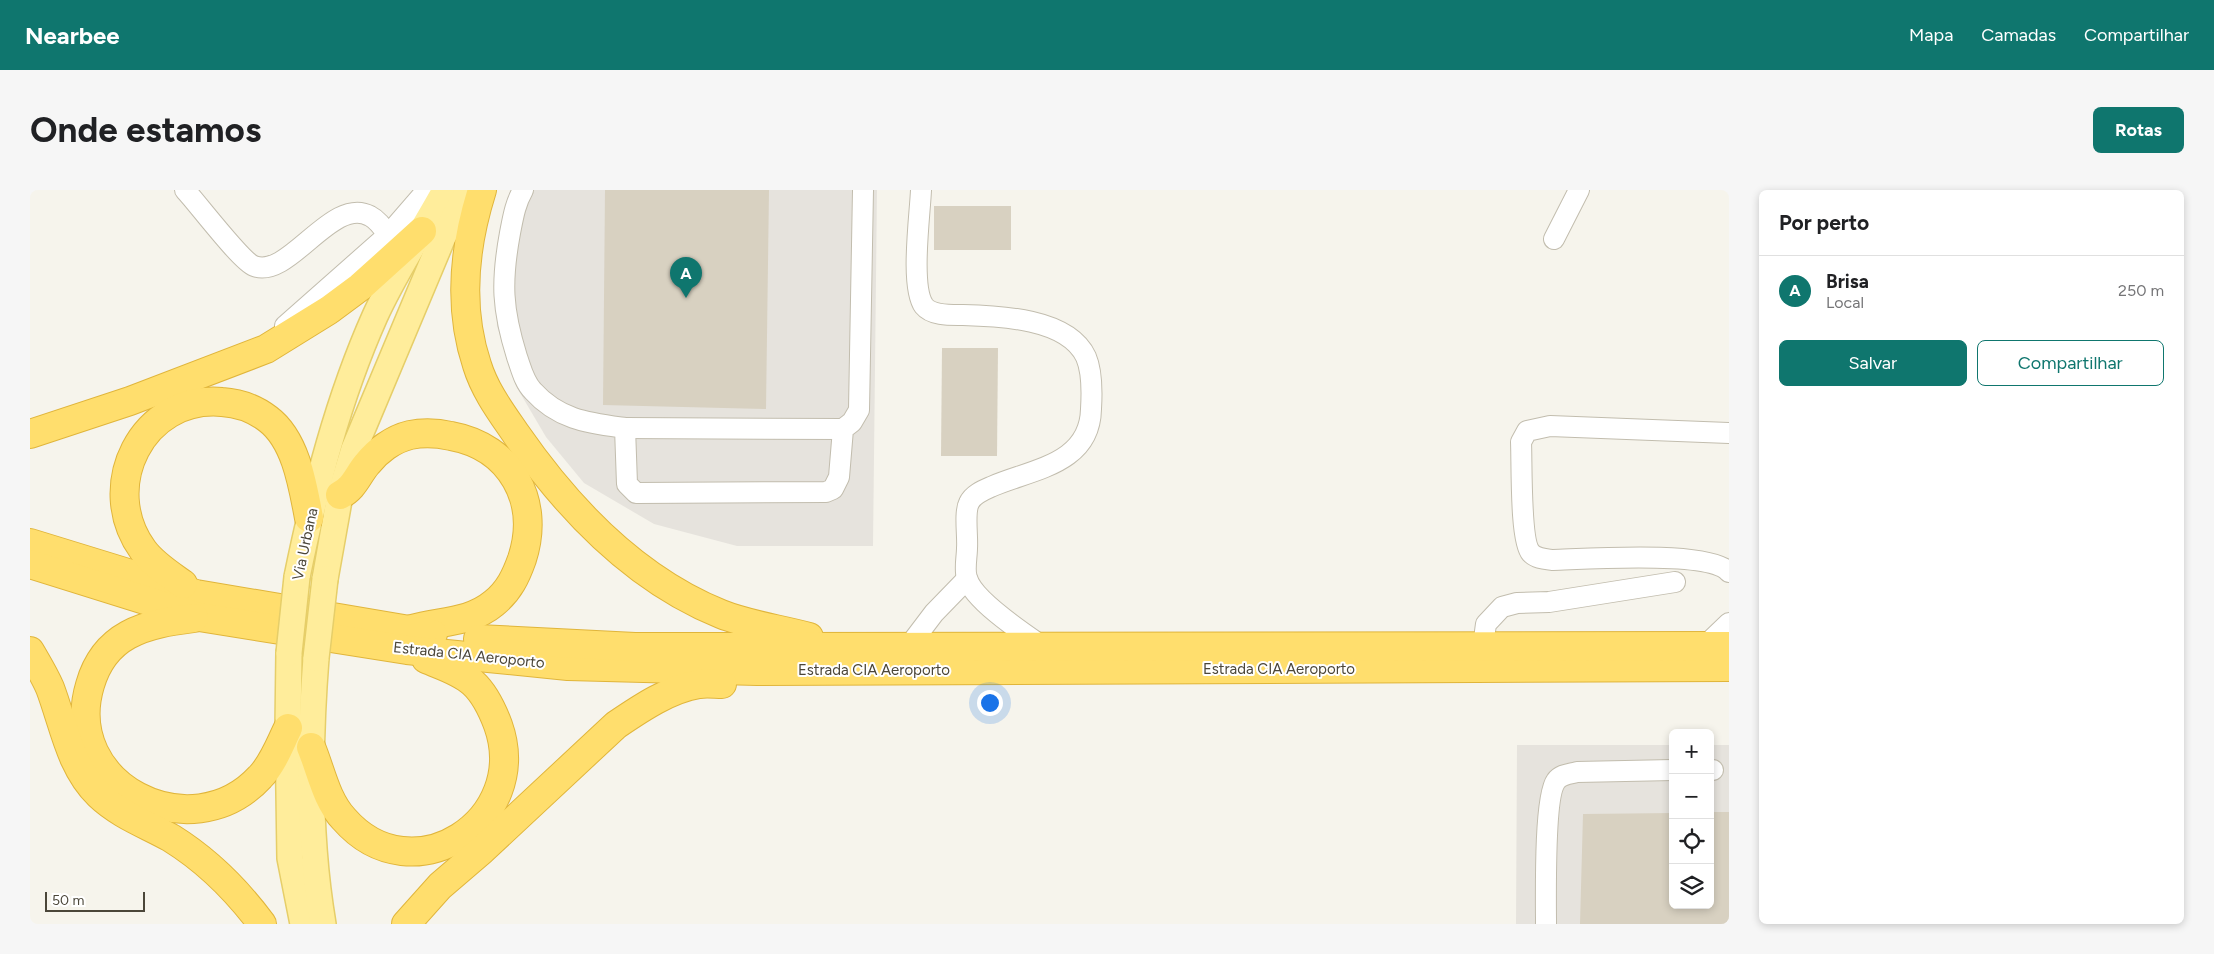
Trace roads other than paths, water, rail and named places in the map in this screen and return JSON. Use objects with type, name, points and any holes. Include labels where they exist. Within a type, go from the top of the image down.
[{"type":"highway","points":[[482,190],[470,234],[465,286],[466,308],[475,358],[495,404],[556,487],[599,534],[631,562],[690,599],[722,614],[847,646]]},
{"type":"highway","points":[[30,434],[130,401],[266,349],[329,310],[360,287],[422,231]]},
{"type":"highway","points":[[288,728],[271,764],[249,789],[222,802],[198,809],[182,810],[161,807],[145,802],[130,794],[115,780],[99,762],[91,746],[86,723],[86,707],[92,678],[106,653],[128,635],[197,606],[151,559],[136,538],[126,512],[124,479],[130,459],[139,442],[156,422],[186,406],[214,401],[233,403],[252,409],[269,419],[294,458],[302,482],[309,518]]},
{"type":"highway","points":[[340,495],[352,486],[367,464],[381,450],[409,435],[428,432],[464,438],[479,444],[501,460],[516,479],[524,496],[528,512],[528,542],[517,575],[506,592],[493,604],[465,619],[407,640]]},
{"type":"highway","name":"Estrada CIA Aeroporto","points":[[30,543],[197,606]]},
{"type":"highway","name":"Estrada CIA Aeroporto","points":[[30,564],[197,606],[568,666],[717,670],[1729,667]]},
{"type":"highway","name":"Estrada CIA Aeroporto","points":[[407,640],[476,639],[635,647],[1717,646]]},
{"type":"highway","points":[[311,747],[330,798],[342,818],[367,840],[386,848],[421,852],[445,846],[460,838],[484,817],[499,788],[504,758],[504,745],[493,710],[484,695],[473,683],[407,640]]},
{"type":"highway","points":[[30,651],[49,686],[74,760],[83,776],[98,794],[118,811],[169,837],[205,861],[224,879],[262,924]]},
{"type":"highway","points":[[406,924],[440,886],[496,837],[616,724],[641,708],[675,692],[699,684],[1083,678],[1138,669]]},
{"type":"main road","name":"Via Urbana","points":[[303,924],[290,858],[289,654],[297,577],[309,518],[354,367],[376,315],[404,259],[445,190]]},
{"type":"main road","name":"Via Urbana","points":[[323,924],[317,889],[312,819],[311,747],[316,658],[325,579],[340,495],[354,449],[443,237],[468,190]]},
{"type":"lane","points":[[185,190],[246,262],[261,268],[283,261],[328,224],[350,214],[362,212],[369,215],[376,220],[388,235]]},
{"type":"lane","points":[[266,349],[281,330],[388,235],[427,190]]},
{"type":"lane","points":[[523,190],[514,208],[504,267],[503,297],[506,322],[522,372],[532,390],[549,406],[578,422],[625,428],[843,429],[852,422],[859,410],[863,190]]},
{"type":"lane","points":[[921,190],[917,286],[924,306],[942,314],[1003,316],[1028,321],[1051,329],[1074,340],[1085,355],[1089,366],[1092,410],[1085,439],[1076,450],[1047,466],[988,488],[974,496],[967,508],[967,578],[992,609],[1008,623],[1042,646]]},
{"type":"lane","points":[[1554,239],[1579,190]]},
{"type":"lane","points":[[1729,434],[1550,426],[1527,431],[1521,442],[1524,534],[1531,553],[1540,559],[1660,558],[1713,563],[1729,572]]},
{"type":"lane","points":[[625,428],[627,484],[636,493],[826,492],[833,489],[839,477],[843,429]]},
{"type":"lane","points":[[909,646],[934,613],[967,578]]},
{"type":"lane","points":[[1483,646],[1486,624],[1502,607],[1517,603],[1549,602],[1676,582]]},
{"type":"lane","points":[[1717,646],[1729,623]]},
{"type":"lane","points":[[1546,924],[1545,875],[1550,795],[1556,780],[1564,775],[1577,772],[1669,770]]},
{"type":"place","name":"Brisa","points":[[686,298]]}]
